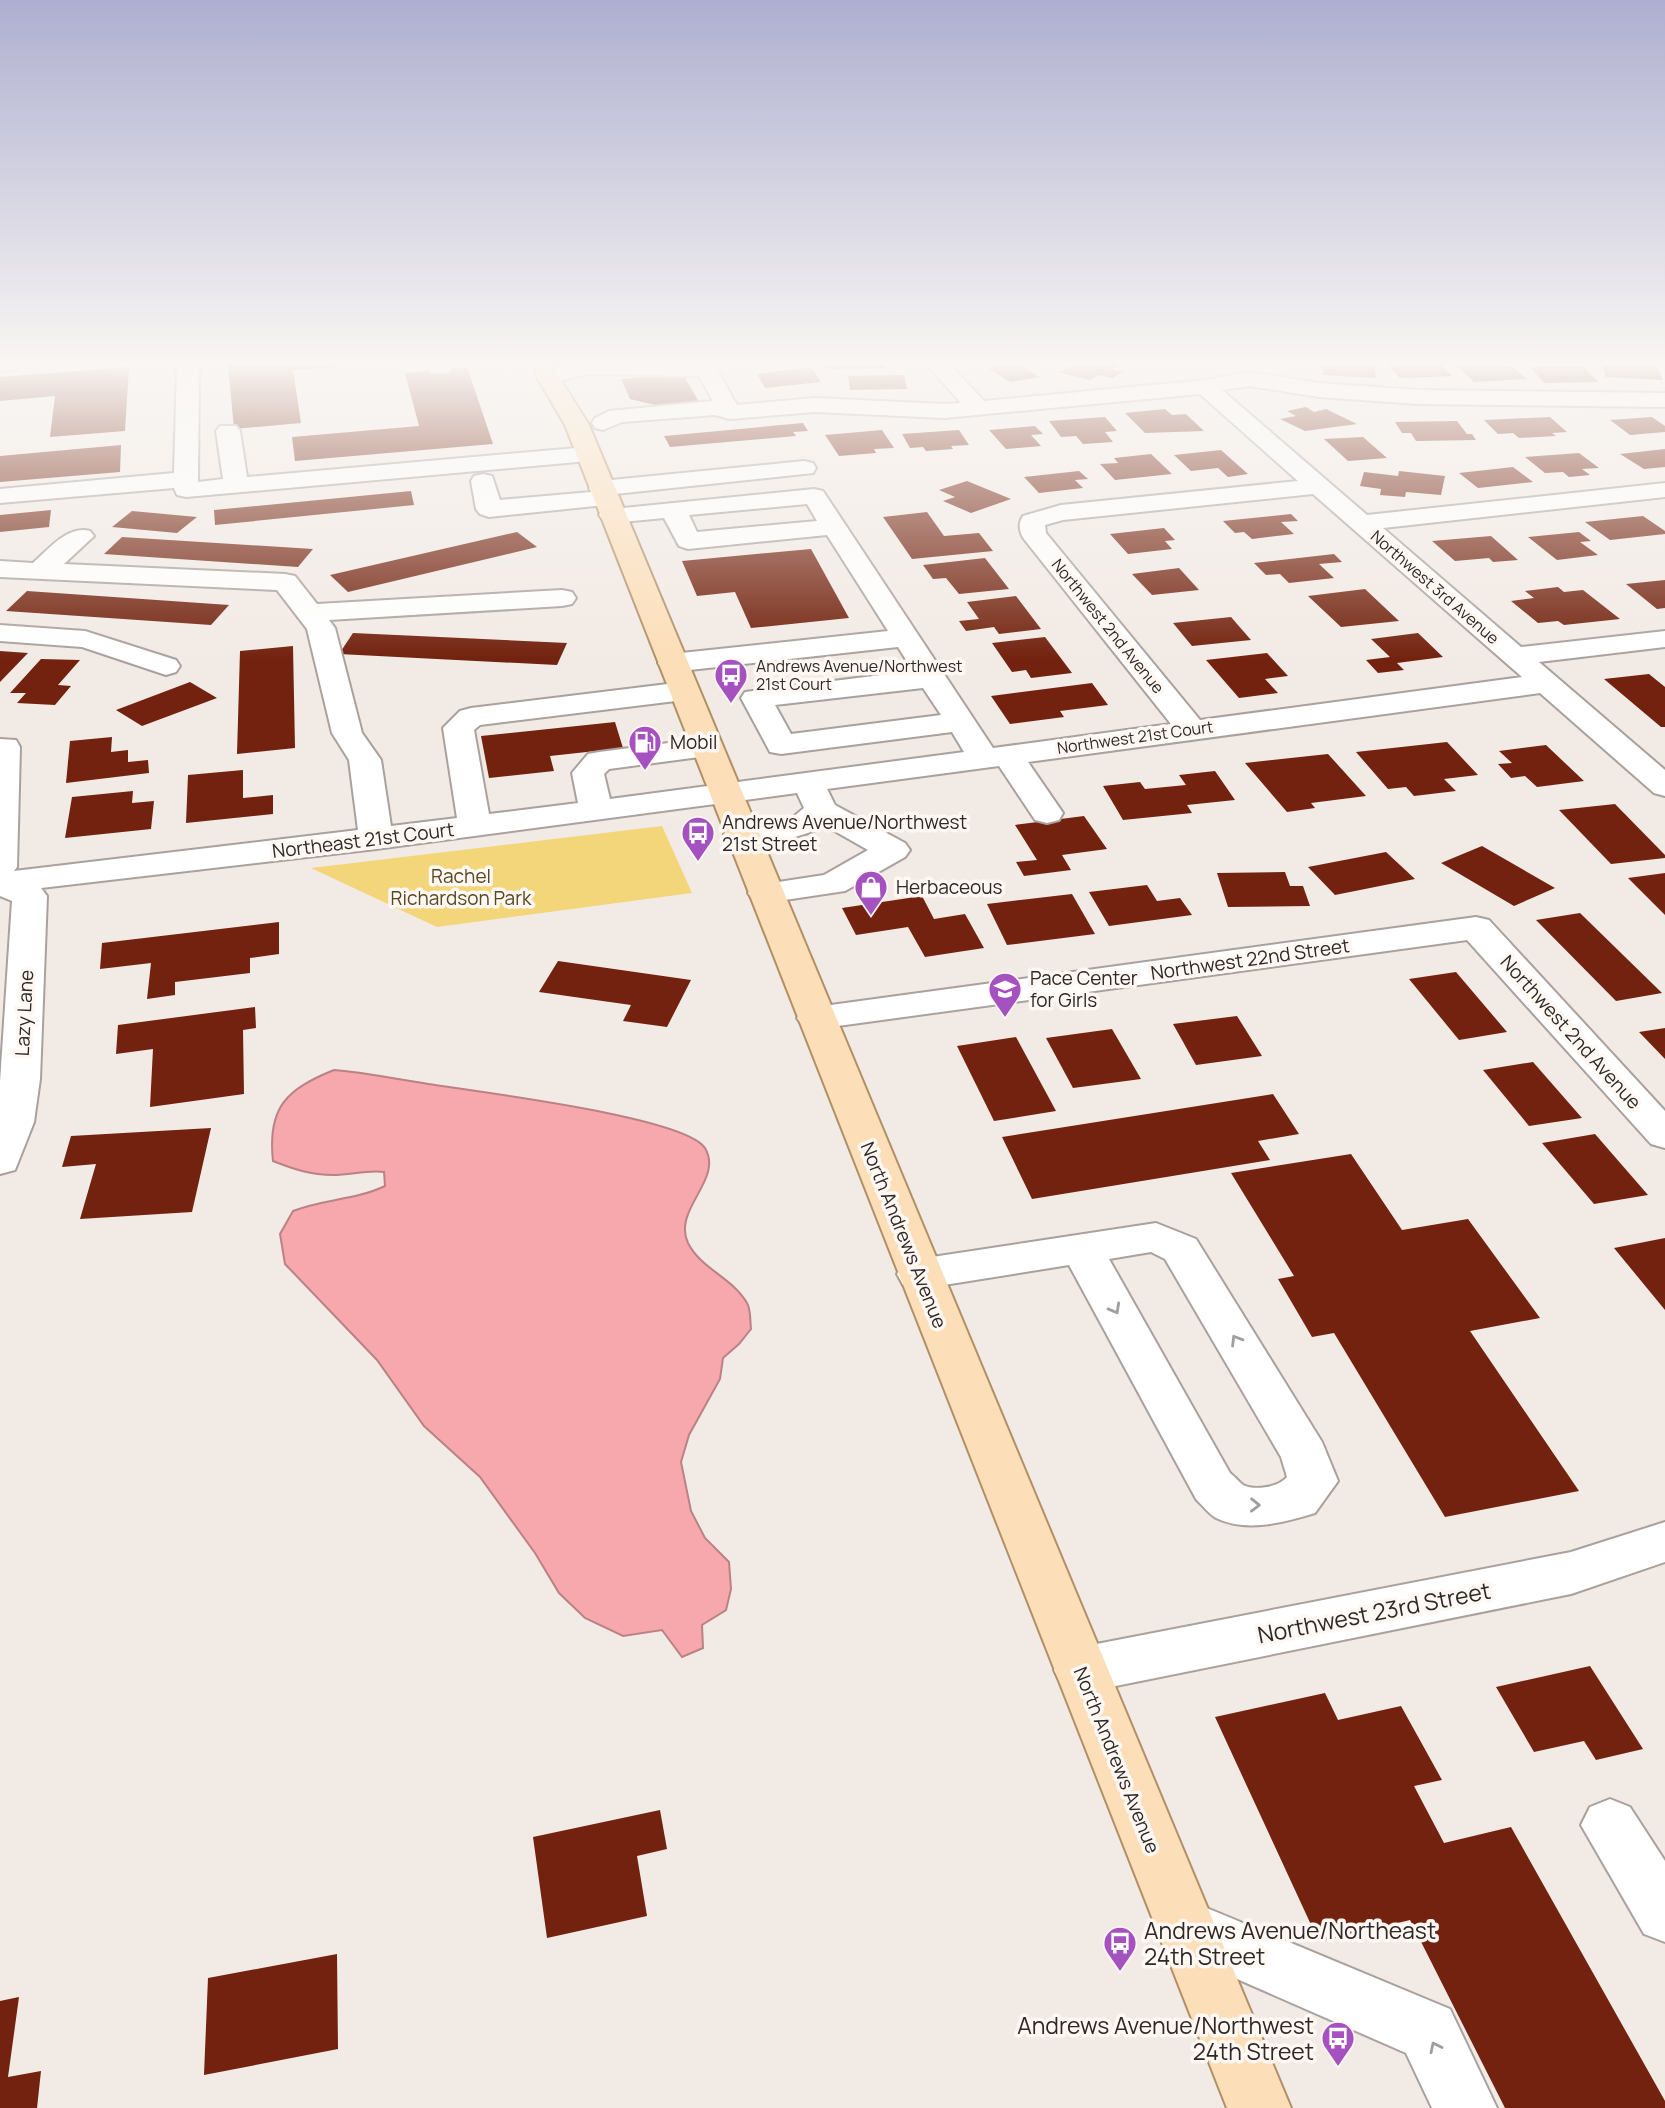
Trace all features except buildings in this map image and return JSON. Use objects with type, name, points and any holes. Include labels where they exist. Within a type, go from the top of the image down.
[{"type":"main road","name":"North Andrews Avenue","points":[[595,463],[741,834],[1259,2108]]},
{"type":"street","points":[[186,463],[186,484]]},
{"type":"street","points":[[233,463],[236,485]]},
{"type":"street","points":[[711,463],[720,477]]},
{"type":"street","name":"Northwest 3rd Avenue","points":[[1294,463],[1665,786]]},
{"type":"street","points":[[0,496],[186,484],[603,481],[720,477],[804,468]]},
{"type":"street","points":[[483,481],[489,509],[603,481],[673,509],[814,496],[961,722],[1047,813]]},
{"type":"street","name":"Northwest 2nd Avenue","points":[[1191,729],[1033,534],[1032,521],[1061,513],[1317,486]]},
{"type":"street","points":[[1361,523],[1665,491]]},
{"type":"street","points":[[39,571],[81,536]]},
{"type":"street","points":[[0,569],[285,582],[321,628],[347,733],[365,760],[376,839]]},
{"type":"street","points":[[311,613],[562,598]]},
{"type":"street","points":[[0,634],[85,639],[166,666]]},
{"type":"street","points":[[672,663],[906,638]]},
{"type":"street","points":[[1515,656],[1665,639]]},
{"type":"street","points":[[932,678],[756,698],[781,745],[961,722]]},
{"type":"street","name":"Northwest 21st Court","points":[[725,793],[815,796],[995,756],[1546,683]]},
{"type":"street","points":[[475,825],[458,728],[471,717],[684,691]]},
{"type":"street","points":[[0,867],[5,747]]},
{"type":"street","points":[[596,811],[588,774],[599,761],[707,747]]},
{"type":"street","name":"Northeast 21st Court","points":[[0,883],[376,839],[725,793]]},
{"type":"street","points":[[741,834],[803,825],[815,796],[893,850],[833,884],[765,893]]},
{"type":"street","name":"Lazy Lane","points":[[0,883],[30,895],[20,1079],[15,1122],[0,1161]]},
{"type":"street","name":"Northwest 2nd Avenue","points":[[1476,928],[1665,1135]]},
{"type":"street","name":"Northwest 22nd Street","points":[[816,1018],[1476,928]]},
{"type":"street","points":[[919,1274],[1156,1237],[1181,1249],[1306,1455],[1312,1481],[1298,1499],[1264,1506],[1232,1504],[1213,1486],[1082,1249]]},
{"type":"street","name":"Northwest 23rd Street","points":[[1081,1670],[1571,1573],[1665,1542]]},
{"type":"street","points":[[1610,1825],[1665,1914]]},
{"type":"street","points":[[1185,1927],[1428,2031],[1465,2108]]},
{"type":"green space","name":"Rachel Richardson Park","points":[[662,826],[692,893],[437,927],[311,868]]},
{"type":"shaded area","points":[[334,1070],[619,1115],[689,1136],[705,1148],[709,1160],[708,1172],[687,1218],[685,1230],[688,1243],[701,1260],[741,1294],[749,1308],[751,1329],[723,1358],[720,1379],[689,1435],[681,1462],[691,1511],[705,1538],[729,1562],[731,1589],[726,1610],[702,1625],[703,1648],[682,1657],[662,1630],[623,1636],[585,1618],[559,1593],[535,1553],[480,1477],[424,1426],[377,1360],[285,1264],[280,1234],[293,1211],[385,1186],[384,1172],[325,1175],[302,1171],[273,1161],[273,1127],[284,1102],[304,1085]]},
{"type":"place","name":"Andrews Avenue/Northwest 21st Court","points":[[731,705]]},
{"type":"place","name":"Mobil","points":[[645,772]]},
{"type":"place","name":"Andrews Avenue/Northwest 21st Street","points":[[698,863]]},
{"type":"place","name":"Herbaceous","points":[[871,917]]},
{"type":"place","name":"Pace Center for Girls","points":[[1005,1019]]},
{"type":"place","name":"Andrews Avenue/Northeast 24th Street","points":[[1120,1973]]},
{"type":"place","name":"Andrews Avenue/Northwest 24th Street","points":[[1338,2068]]}]
